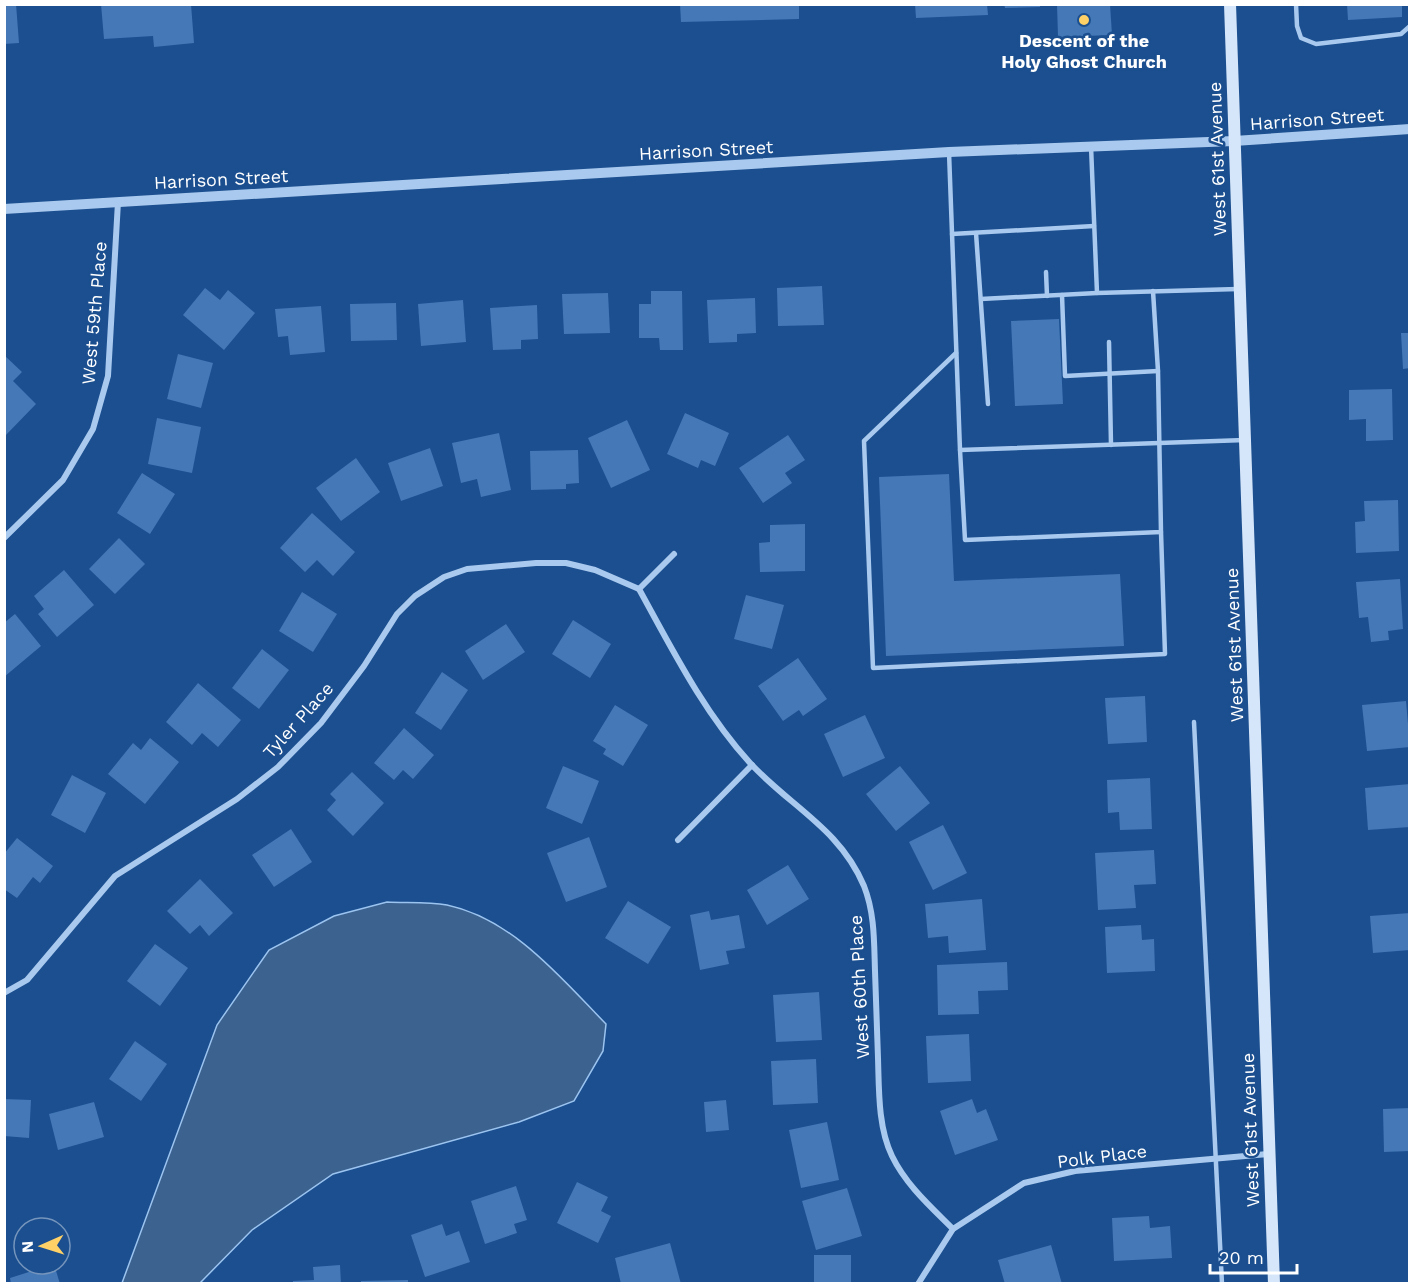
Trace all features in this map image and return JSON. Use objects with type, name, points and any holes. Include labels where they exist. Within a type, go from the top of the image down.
[{"type":"main road","name":"West 61st Avenue","points":[[1230,4],[1274,1284]]},
{"type":"street","name":"Harrison Street","points":[[4,209],[949,153],[1234,141],[1410,129]]},
{"type":"street","name":"West 59th Place","points":[[4,538],[63,480],[93,429],[108,376],[118,202]]},
{"type":"street","points":[[639,589],[674,554]]},
{"type":"street","name":"Tyler Place","points":[[4,993],[27,980],[115,876],[237,799],[278,767],[321,723],[364,666],[397,614],[415,596],[444,577],[467,569],[536,563],[566,563],[595,570],[639,589]]},
{"type":"street","name":"West 60th Place","points":[[639,589],[687,676],[721,728],[752,765],[831,836],[852,860],[865,888],[873,920],[879,1090],[883,1124],[891,1155],[907,1182],[953,1229]]},
{"type":"street","points":[[678,840],[752,765]]},
{"type":"street","name":"Polk Place","points":[[953,1229],[1024,1183],[1075,1171],[1268,1154]]},
{"type":"street","points":[[918,1284],[953,1229]]},
{"type":"lane","points":[[1296,4],[1297,26],[1301,38],[1316,44],[1401,34],[1410,27]]},
{"type":"lane","points":[[1091,147],[1097,293]]},
{"type":"lane","points":[[949,153],[965,540],[1161,532]]},
{"type":"lane","points":[[952,234],[1094,226]]},
{"type":"lane","points":[[1043,229],[1044,238]]},
{"type":"lane","points":[[976,233],[988,404]]},
{"type":"lane","points":[[1046,272],[1047,296]]},
{"type":"lane","points":[[981,299],[1239,289]]},
{"type":"lane","points":[[956,353],[864,441],[873,669],[1165,654],[1158,371],[1153,291]]},
{"type":"lane","points":[[1107,293],[1107,301]]},
{"type":"lane","points":[[1062,295],[1065,376],[1158,371]]},
{"type":"lane","points":[[1109,342],[1111,445]]},
{"type":"lane","points":[[960,450],[1245,440]]},
{"type":"lane","points":[[1194,722],[1222,1284]]},
{"type":"water","points":[[387,902],[447,905],[471,912],[493,923],[534,953],[606,1024],[603,1051],[574,1101],[519,1122],[333,1174],[252,1230],[200,1283],[122,1283],[217,1025],[269,950],[334,916]]},
{"type":"building","points":[[4,4],[16,4],[19,43],[4,44]]},
{"type":"building","points":[[101,4],[191,4],[194,43],[154,47],[153,36],[104,39]]},
{"type":"building","points":[[680,4],[799,4],[799,19],[681,22]]},
{"type":"building","points":[[915,4],[987,4],[988,15],[916,18]]},
{"type":"building","points":[[1004,4],[1040,4],[1040,7],[1005,8]]},
{"type":"building","name":"Descent of the Holy Ghost Church","points":[[1057,4],[1110,4],[1112,35],[1058,37]]},
{"type":"building","points":[[1347,4],[1402,4],[1402,17],[1348,20]]},
{"type":"building","points":[[822,286],[824,325],[778,326],[777,288]]},
{"type":"building","points":[[205,288],[220,300],[228,290],[255,313],[224,350],[183,315]]},
{"type":"building","points":[[651,291],[682,291],[683,350],[660,350],[659,338],[639,338],[639,304],[651,304]]},
{"type":"building","points":[[608,293],[610,333],[564,334],[562,294]]},
{"type":"building","points":[[755,298],[756,333],[737,334],[737,342],[709,343],[707,300]]},
{"type":"building","points":[[463,300],[466,342],[421,346],[418,304]]},
{"type":"building","points":[[396,303],[397,340],[351,341],[350,304]]},
{"type":"building","points":[[537,305],[538,339],[521,340],[521,349],[493,350],[490,308]]},
{"type":"building","points":[[321,306],[325,352],[290,355],[288,336],[278,337],[275,309]]},
{"type":"building","points":[[1059,319],[1063,404],[1015,406],[1011,321]]},
{"type":"building","points":[[1401,333],[1410,333],[1410,368],[1403,369]]},
{"type":"building","points":[[178,354],[213,363],[201,408],[167,399]]},
{"type":"building","points":[[4,355],[22,372],[13,381],[36,404],[4,437]]},
{"type":"building","points":[[1392,389],[1393,440],[1366,441],[1366,419],[1349,420],[1349,390]]},
{"type":"building","points":[[685,413],[729,433],[715,466],[701,460],[698,468],[667,454]]},
{"type":"building","points":[[157,418],[201,427],[192,473],[148,464]]},
{"type":"building","points":[[627,420],[650,470],[611,488],[588,438]]},
{"type":"building","points":[[499,433],[511,490],[481,497],[477,479],[461,483],[452,443]]},
{"type":"building","points":[[788,435],[805,460],[785,473],[792,483],[763,503],[739,468]]},
{"type":"building","points":[[430,448],[443,486],[401,501],[388,463]]},
{"type":"building","points":[[578,450],[579,483],[566,484],[566,489],[531,490],[530,451]]},
{"type":"building","points":[[356,458],[380,492],[341,521],[316,488]]},
{"type":"building","points":[[142,473],[175,494],[150,534],[117,513]]},
{"type":"building","points":[[949,474],[954,581],[1120,574],[1124,646],[886,656],[879,477]]},
{"type":"building","points":[[1398,500],[1399,551],[1356,553],[1355,522],[1365,521],[1364,501]]},
{"type":"building","points":[[312,513],[355,552],[333,576],[317,560],[305,572],[280,548]]},
{"type":"building","points":[[805,524],[805,571],[760,572],[759,543],[770,542],[770,525]]},
{"type":"building","points":[[119,538],[145,564],[115,594],[89,569]]},
{"type":"building","points":[[64,570],[94,605],[57,637],[38,614],[44,609],[34,596]]},
{"type":"building","points":[[1400,579],[1403,629],[1388,631],[1389,640],[1371,642],[1368,617],[1359,618],[1356,582]]},
{"type":"building","points":[[302,592],[337,614],[313,652],[279,631]]},
{"type":"building","points":[[746,595],[784,605],[772,649],[734,639]]},
{"type":"building","points":[[15,614],[41,646],[4,677],[4,623]]},
{"type":"building","points":[[573,620],[611,644],[590,678],[552,654]]},
{"type":"building","points":[[506,624],[525,652],[483,680],[465,651]]},
{"type":"building","points":[[262,649],[289,670],[259,709],[232,688]]},
{"type":"building","points":[[798,658],[827,699],[803,716],[799,710],[783,721],[758,686]]},
{"type":"building","points":[[442,672],[468,690],[441,730],[415,713]]},
{"type":"building","points":[[198,683],[241,720],[218,747],[202,733],[192,745],[166,722]]},
{"type":"building","points":[[1145,696],[1147,742],[1108,744],[1105,698]]},
{"type":"building","points":[[1406,701],[1410,747],[1367,751],[1362,705]]},
{"type":"building","points":[[615,705],[648,725],[623,766],[603,754],[606,749],[593,741]]},
{"type":"building","points":[[865,715],[885,758],[843,777],[824,734]]},
{"type":"building","points":[[404,728],[434,755],[413,779],[403,770],[394,780],[374,763]]},
{"type":"building","points":[[150,738],[179,762],[145,804],[108,774],[133,743],[141,750]]},
{"type":"building","points":[[563,766],[599,781],[582,824],[546,808]]},
{"type":"building","points":[[900,766],[930,803],[896,831],[866,794]]},
{"type":"building","points":[[352,772],[384,803],[353,836],[327,810],[336,800],[330,794]]},
{"type":"building","points":[[72,775],[106,793],[85,833],[51,815]]},
{"type":"building","points":[[1150,778],[1152,829],[1120,830],[1119,812],[1108,813],[1107,780]]},
{"type":"building","points":[[1410,784],[1410,827],[1368,830],[1365,788]]},
{"type":"building","points":[[943,825],[967,873],[933,890],[909,842]]},
{"type":"building","points":[[291,829],[312,862],[274,887],[252,855]]},
{"type":"building","points":[[589,837],[607,887],[566,902],[547,853]]},
{"type":"building","points":[[17,838],[53,866],[40,883],[33,877],[17,898],[4,889],[4,854]]},
{"type":"building","points":[[1154,850],[1156,884],[1134,885],[1136,908],[1098,910],[1095,853]]},
{"type":"building","points":[[788,865],[809,899],[767,925],[747,890]]},
{"type":"building","points":[[200,879],[233,913],[209,936],[200,925],[190,934],[167,911]]},
{"type":"building","points":[[982,899],[986,950],[949,953],[948,936],[928,938],[925,904]]},
{"type":"building","points":[[628,901],[671,927],[648,964],[605,938]]},
{"type":"building","points":[[709,911],[711,920],[739,915],[745,948],[726,951],[729,964],[700,970],[690,915]]},
{"type":"building","points":[[1410,913],[1410,950],[1373,953],[1370,916]]},
{"type":"building","points":[[1141,925],[1142,940],[1154,939],[1155,971],[1107,973],[1105,927]]},
{"type":"building","points":[[155,944],[188,968],[160,1006],[127,981]]},
{"type":"building","points":[[1007,962],[1008,990],[978,991],[979,1014],[938,1015],[937,965]]},
{"type":"building","points":[[819,992],[822,1040],[776,1042],[773,995]]},
{"type":"building","points":[[969,1034],[971,1081],[928,1083],[926,1036]]},
{"type":"building","points":[[135,1041],[167,1064],[141,1101],[109,1079]]},
{"type":"building","points":[[816,1059],[818,1103],[773,1105],[771,1061]]},
{"type":"building","points":[[4,1099],[31,1100],[29,1138],[4,1136]]},
{"type":"building","points":[[972,1099],[977,1113],[986,1109],[998,1140],[955,1155],[940,1111]]},
{"type":"building","points":[[726,1100],[729,1130],[706,1132],[704,1102]]},
{"type":"building","points":[[94,1102],[104,1137],[58,1150],[49,1114]]},
{"type":"building","points":[[1410,1108],[1410,1151],[1384,1152],[1383,1109]]},
{"type":"building","points":[[827,1122],[839,1180],[801,1188],[789,1130]]},
{"type":"building","points":[[577,1182],[608,1197],[601,1211],[611,1216],[598,1243],[557,1223]]},
{"type":"building","points":[[516,1186],[527,1220],[514,1224],[517,1233],[485,1244],[471,1201]]},
{"type":"building","points":[[847,1188],[862,1236],[816,1250],[802,1201]]},
{"type":"building","points":[[1149,1216],[1150,1228],[1170,1226],[1172,1258],[1114,1261],[1112,1218]]},
{"type":"building","points":[[442,1224],[446,1236],[459,1231],[470,1262],[425,1277],[411,1235]]},
{"type":"building","points":[[670,1243],[681,1284],[621,1284],[615,1258]]},
{"type":"building","points":[[1051,1245],[1062,1284],[1005,1284],[998,1260]]},
{"type":"building","points":[[814,1255],[851,1255],[851,1284],[814,1284]]},
{"type":"building","points":[[340,1265],[341,1284],[293,1284],[293,1281],[314,1280],[313,1267]]},
{"type":"building","points":[[58,1276],[60,1284],[11,1284],[10,1278]]},
{"type":"building","points":[[408,1280],[408,1284],[361,1284],[361,1281]]},
{"type":"place","name":"Descent of the Holy Ghost Church","points":[[1084,20]]}]
